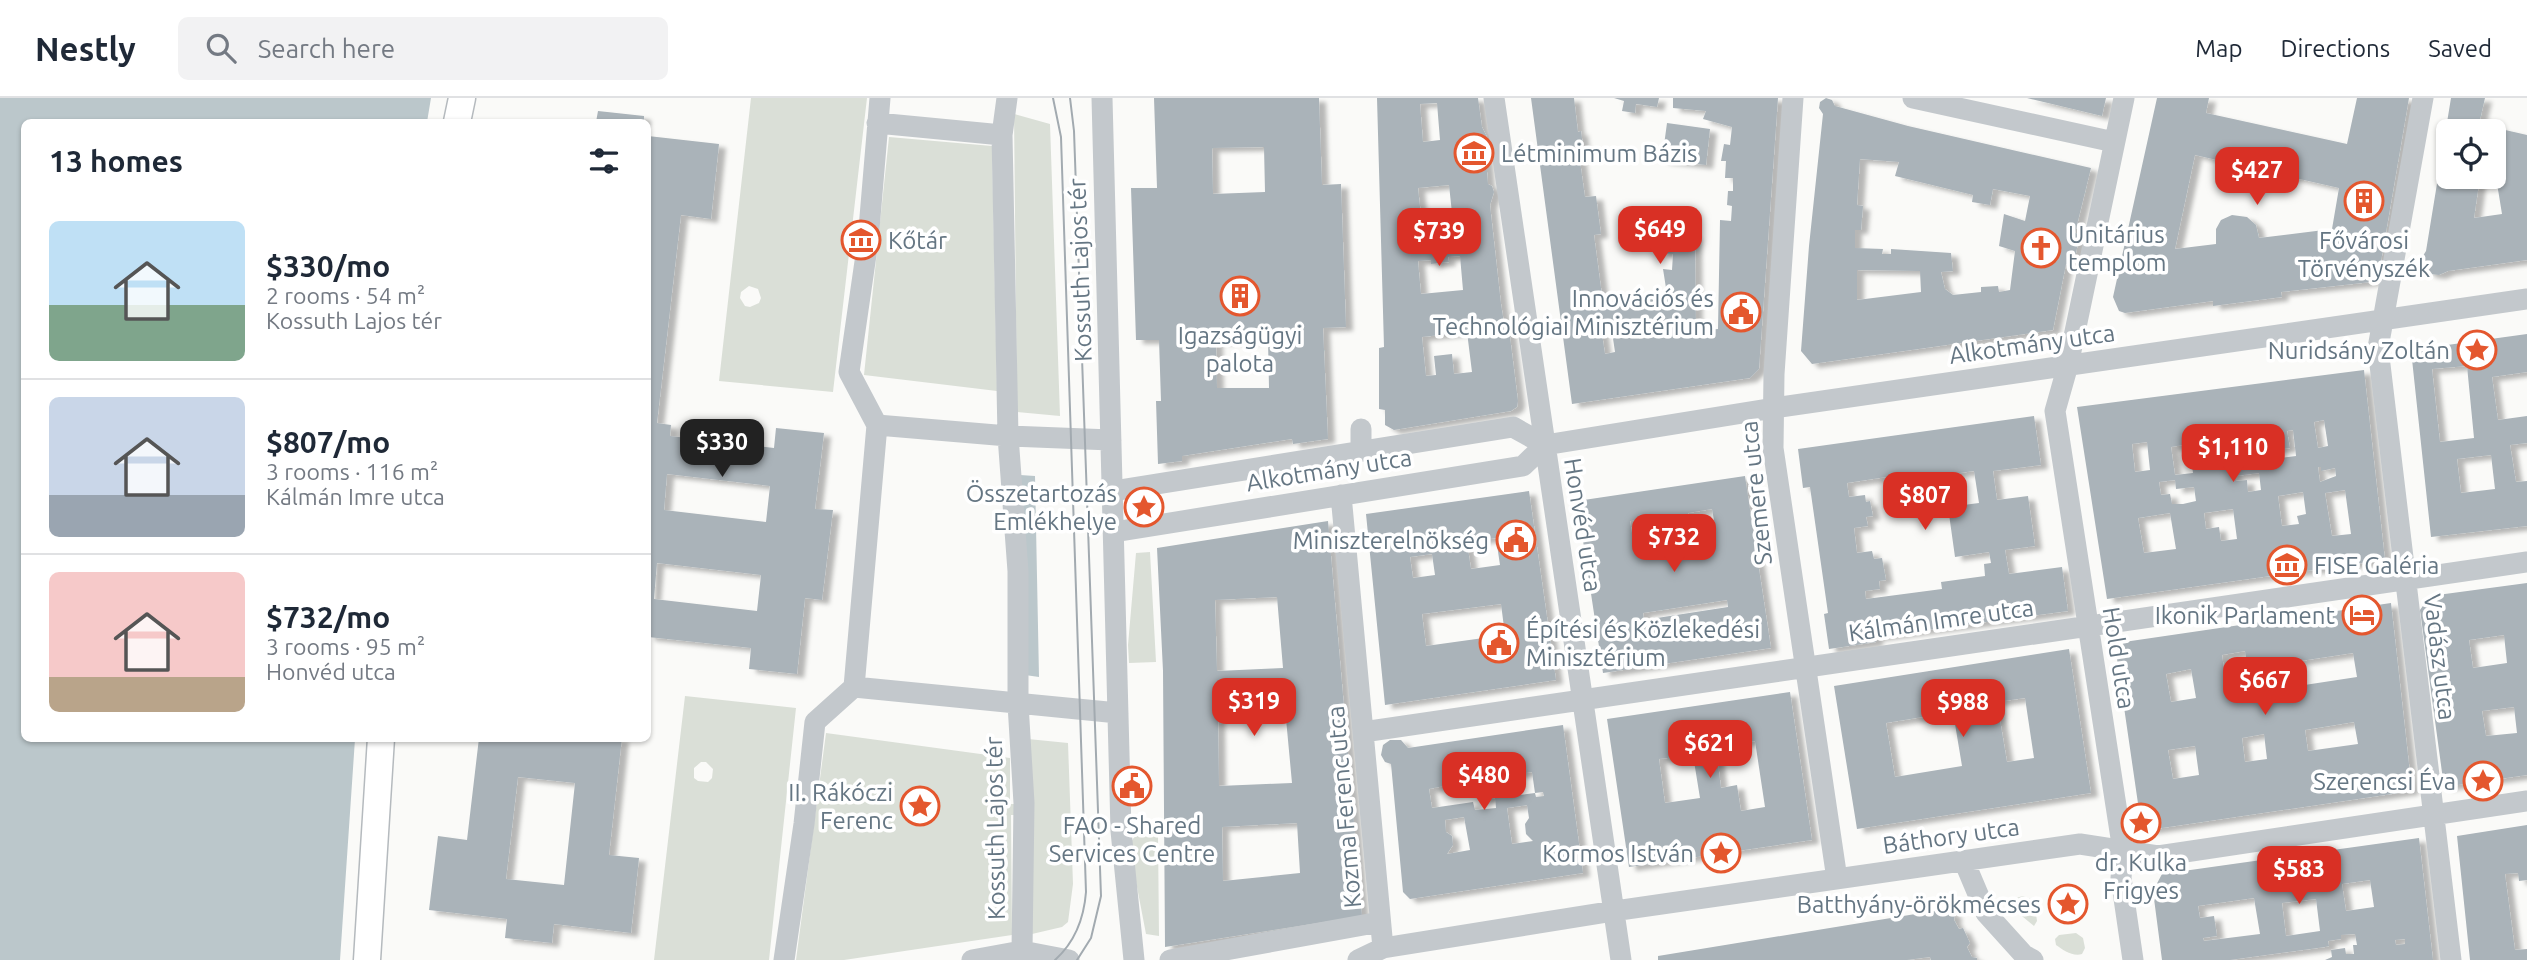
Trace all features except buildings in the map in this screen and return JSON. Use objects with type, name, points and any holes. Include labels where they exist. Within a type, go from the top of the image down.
[{"type":"main road","points":[[458,119],[462,98]]},
{"type":"main road","points":[[367,960],[381,742]]},
{"type":"street","points":[[784,960],[804,824],[804,778],[815,722],[854,687],[857,555],[877,425],[849,372],[869,241],[880,98]]},
{"type":"street","name":"Kossuth Lajos tér","points":[[1007,98],[1002,135],[1008,436],[1018,570],[1018,704],[1024,803],[1023,951]]},
{"type":"street","name":"Kossuth Lajos tér","points":[[1102,98],[1121,831],[1134,960]]},
{"type":"street","name":"Honvéd utca","points":[[1494,98],[1621,960]]},
{"type":"street","name":"Szemere utca","points":[[1793,98],[1773,447],[1837,879]]},
{"type":"street","points":[[1913,98],[2114,142]]},
{"type":"street","name":"Hold utca","points":[[2124,98],[2068,365],[2055,411],[2123,851],[2121,878],[2133,960]]},
{"type":"street","name":"Vadász utca","points":[[2423,98],[2378,348],[2451,960]]},
{"type":"street","points":[[877,123],[1002,135]]},
{"type":"street","name":"Alkotmány utca","points":[[1114,531],[1523,466],[1545,445],[1774,408],[2527,299]]},
{"type":"street","points":[[877,425],[1008,436],[1111,440]]},
{"type":"street","name":"Alkotmány utca","points":[[1113,491],[1513,427],[1545,445]]},
{"type":"street","points":[[1361,429],[1361,451]]},
{"type":"street","name":"Kozma Ferenc utca","points":[[1341,495],[1383,948]]},
{"type":"street","name":"Kálmán Imre utca","points":[[1363,732],[2527,562]]},
{"type":"street","name":"Kossuth Lajos tér","points":[[854,687],[1118,713]]},
{"type":"street","name":"Báthory utca","points":[[1358,960],[1383,948],[1614,911],[2080,844],[2158,856],[2527,801]]},
{"type":"street","points":[[1964,860],[1986,913],[2026,958]]},
{"type":"street","points":[[1170,960],[1380,922]]},
{"type":"street","name":"Kossuth Lajos tér","points":[[972,960],[1023,951],[1069,960]]},
{"type":"shaded area","points":[[0,98],[431,98],[428,119],[21,119],[21,742],[355,742],[340,960],[0,960]]},
{"type":"shaded area","points":[[751,98],[867,98],[833,392],[719,381]],"holes":[[[749,286],[758,289],[761,298],[759,303],[745,306],[740,298],[741,292]]]},
{"type":"shaded area","points":[[1014,114],[1050,124],[1060,416],[1017,412]]},
{"type":"shaded area","points":[[889,137],[992,146],[997,391],[864,375]]},
{"type":"shaded area","points":[[1020,475],[1035,476],[1039,677],[1025,675]]},
{"type":"shaded area","points":[[1150,552],[1156,662],[1129,663],[1128,645],[1136,553]]},
{"type":"shaded area","points":[[685,696],[796,708],[769,960],[654,960]],"holes":[[[701,762],[706,762],[713,769],[712,778],[708,782],[698,781],[694,778],[694,768]]]},
{"type":"shaded area","points":[[826,733],[1010,758],[1010,804],[1017,804],[1018,815],[1011,815],[1012,935],[844,960],[796,960]]},
{"type":"shaded area","points":[[1028,739],[1068,743],[1073,884],[1068,922],[1062,927],[1032,934]]},
{"type":"shaded area","points":[[1135,836],[1158,836],[1159,936],[1146,934],[1129,845]]},
{"type":"shaded area","points":[[2023,896],[2031,899],[2035,907],[2037,921],[2034,926],[2017,912],[2014,905],[2016,898]]},
{"type":"shaded area","points":[[2076,933],[2083,938],[2085,948],[2082,954],[2072,954],[2056,945],[2055,939],[2059,935]]},
{"type":"tram line","points":[[1053,98],[1061,137],[1086,892],[1077,929],[1055,960]]},
{"type":"tram line","points":[[1070,98],[1074,131],[1101,896],[1091,938],[1077,960]]},
{"type":"place","name":"Létminimum Bázis","points":[[1474,153]]},
{"type":"place","name":"Fővárosi Törvényszék","points":[[2364,201]]},
{"type":"place","name":"Kőtár","points":[[861,240]]},
{"type":"place","name":"Unitárius templom","points":[[2041,248]]},
{"type":"place","name":"Igazságügyi palota","points":[[1240,296]]},
{"type":"place","name":"Innovációs és Technológiai Minisztérium","points":[[1741,312]]},
{"type":"place","name":"Nuridsány Zoltán","points":[[2477,350]]},
{"type":"place","name":"Összetartozás Emlékhelye","points":[[1144,507]]},
{"type":"place","name":"Miniszterelnökség","points":[[1516,540]]},
{"type":"place","name":"FISE Galéria","points":[[2287,565]]},
{"type":"place","name":"Ikonik Parlament","points":[[2362,615]]},
{"type":"place","name":"Építési és Közlekedési Minisztérium","points":[[1499,643]]},
{"type":"place","name":"Szerencsi Éva","points":[[2483,781]]},
{"type":"place","name":"FAO - Shared Services Centre","points":[[1132,786]]},
{"type":"place","name":"II. Rákóczi Ferenc","points":[[920,806]]},
{"type":"place","name":"dr. Kulka Frigyes","points":[[2141,823]]},
{"type":"place","name":"Kormos István","points":[[1721,853]]},
{"type":"place","name":"Batthyány-örökmécses","points":[[2068,904]]}]
